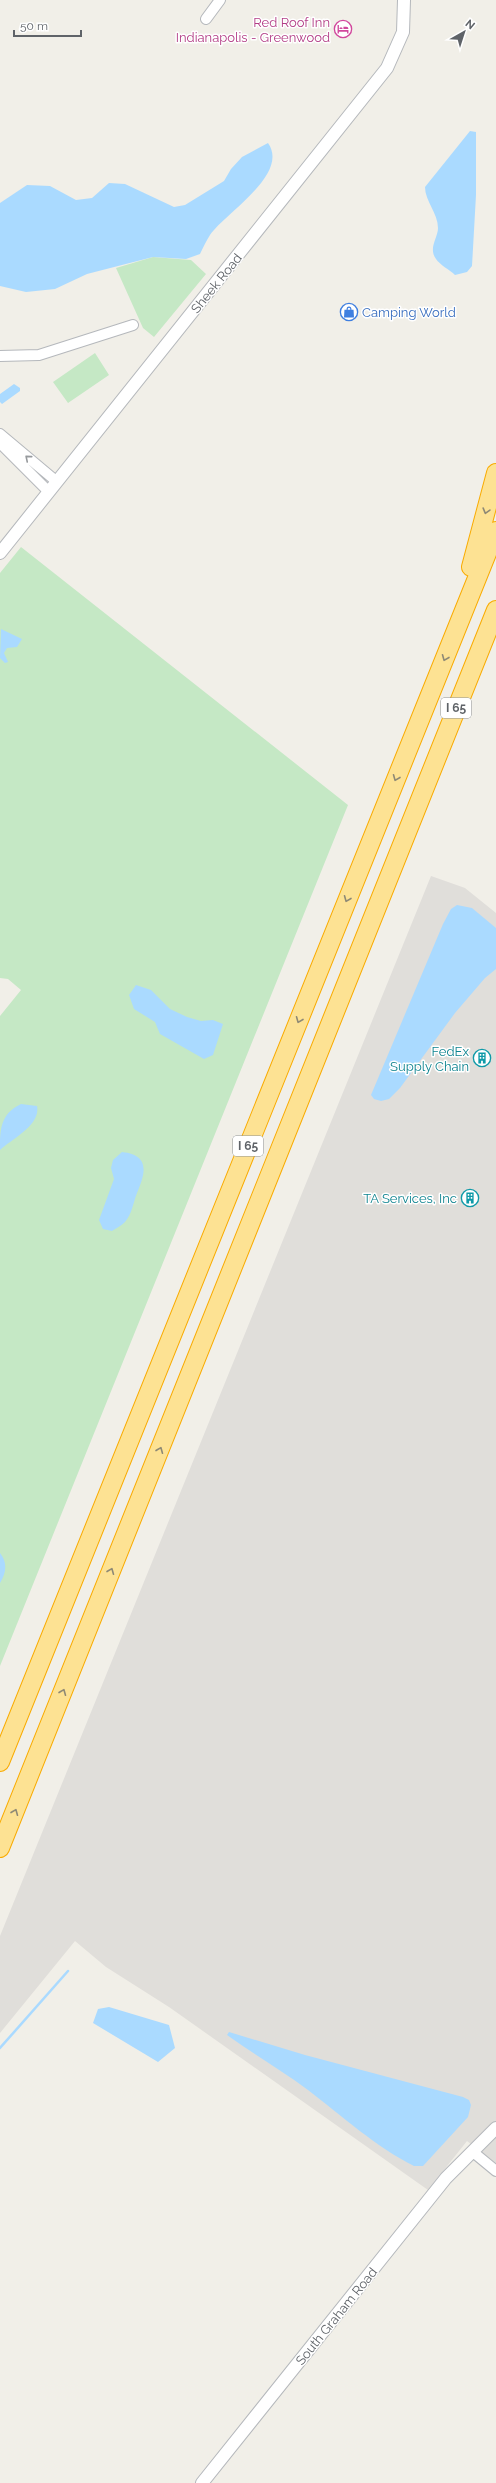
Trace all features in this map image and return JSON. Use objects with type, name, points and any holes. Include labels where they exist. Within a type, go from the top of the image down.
[{"type":"highway","points":[[453,637],[496,473]]},
{"type":"highway","name":"I 65","points":[[0,1762],[496,531]]},
{"type":"highway","name":"I 65","points":[[0,1848],[496,610]]},
{"type":"highway","points":[[417,806],[496,642]]},
{"type":"street","points":[[206,19],[220,0]]},
{"type":"street","name":"Sheek Road","points":[[0,553],[48,490],[387,68],[403,32],[404,0]]},
{"type":"street","points":[[0,356],[39,355],[133,325]]},
{"type":"street","points":[[0,434],[56,481]]},
{"type":"street","points":[[0,443],[48,490]]},
{"type":"street","name":"South Graham Road","points":[[202,2483],[446,2178],[496,2128]]},
{"type":"street","points":[[472,2152],[496,2171]]},
{"type":"shaded area","points":[[431,876],[465,888],[496,913],[496,2164],[467,2141],[428,2190],[169,2007],[106,1967],[75,1941],[0,2033],[0,1936]]},
{"type":"green space","points":[[153,257],[191,260],[206,274],[154,337],[143,328],[116,268]]},
{"type":"green space","points":[[95,353],[109,375],[68,403],[53,382]]},
{"type":"green space","points":[[21,547],[348,805],[0,1666],[0,1016],[21,990],[8,979],[0,978],[0,573]]},
{"type":"water","points":[[470,131],[476,132],[476,195],[472,266],[467,272],[455,275],[440,263],[434,255],[433,247],[438,228],[436,217],[427,197],[425,187]]},
{"type":"water","points":[[268,143],[272,155],[270,167],[263,180],[210,235],[200,254],[186,259],[153,257],[87,274],[55,289],[26,292],[0,286],[0,203],[27,185],[50,186],[76,200],[92,198],[109,183],[125,184],[174,207],[185,205],[224,181],[231,169],[242,157]]},
{"type":"water","points":[[14,384],[20,388],[20,391],[2,404],[0,402],[0,394]]},
{"type":"water","points":[[1,629],[22,639],[17,647],[7,648],[4,653],[8,662],[5,663],[0,658]]},
{"type":"water","points":[[457,905],[472,908],[496,928],[496,969],[485,978],[455,1013],[400,1088],[389,1099],[381,1101],[374,1099],[371,1095],[443,924],[451,909]]},
{"type":"water","points":[[136,985],[151,990],[170,1009],[187,1017],[201,1021],[213,1020],[223,1024],[213,1055],[204,1059],[160,1034],[155,1022],[134,1009],[129,995]]},
{"type":"water","points":[[21,1104],[37,1106],[35,1119],[24,1131],[0,1150],[1,1129],[5,1118],[14,1108]]},
{"type":"water","points":[[122,1152],[138,1157],[142,1161],[143,1172],[140,1186],[129,1216],[123,1223],[112,1231],[103,1229],[99,1220],[114,1179],[111,1168],[113,1160]]},
{"type":"water","points":[[0,1553],[4,1560],[5,1568],[4,1576],[0,1583]]},
{"type":"water","points":[[109,2007],[169,2025],[175,2048],[158,2062],[93,2023],[98,2009]]},
{"type":"water","points":[[229,2032],[305,2055],[463,2097],[469,2100],[471,2105],[468,2117],[423,2166],[414,2166],[386,2150],[308,2090],[227,2035]]},
{"type":"waterway","points":[[0,2048],[68,1971]]},
{"type":"place","name":"Red Roof Inn Indianapolis - Greenwood","points":[[343,29]]},
{"type":"place","name":"Camping World","points":[[349,312]]},
{"type":"place","name":"FedEx Supply Chain","points":[[482,1058]]},
{"type":"place","name":"TA Services, Inc","points":[[470,1198]]}]
